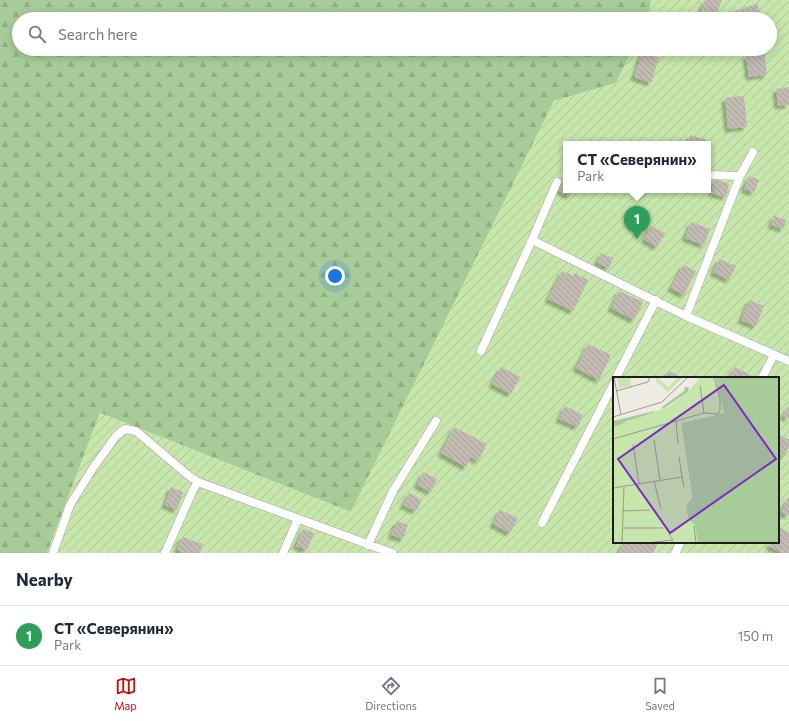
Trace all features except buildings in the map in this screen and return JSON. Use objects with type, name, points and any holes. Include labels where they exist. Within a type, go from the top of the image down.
[{"type":"lane","points":[[686,316],[740,176],[753,152]]},
{"type":"lane","points":[[711,175],[740,176]]},
{"type":"lane","points":[[481,351],[557,182]]},
{"type":"lane","points":[[532,240],[686,316],[789,361]]},
{"type":"lane","points":[[617,377],[656,300]]},
{"type":"lane","points":[[762,377],[774,354]]},
{"type":"lane","points":[[542,523],[613,385]]},
{"type":"lane","points":[[368,545],[393,491],[436,421]]},
{"type":"lane","points":[[53,553],[70,505],[93,468],[116,436],[125,429],[136,431],[198,482],[392,553]]},
{"type":"lane","points":[[164,553],[198,482]]},
{"type":"lane","points":[[284,553],[298,519]]},
{"type":"lane","points":[[675,553],[680,543]]},
{"type":"green space","points":[[0,0],[651,0],[650,12],[12,12],[12,56],[630,56],[616,83],[554,101],[351,512],[100,413],[47,553],[0,553]]},
{"type":"green space","points":[[651,0],[789,0],[789,553],[47,553],[100,413],[351,512],[554,101],[616,83],[630,56],[777,56],[777,12],[650,12]]},
{"type":"place","name":"СТ «Северянин»","points":[[637,239]]}]
